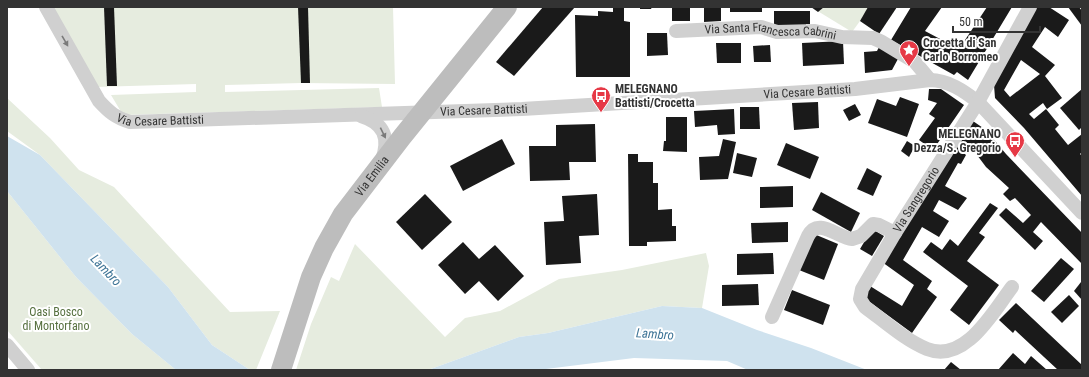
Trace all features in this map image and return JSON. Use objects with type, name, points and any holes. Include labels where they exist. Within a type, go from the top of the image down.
[{"type":"street","name":"Via Cesare Battisti","points":[[46,7],[99,101],[110,113],[120,119],[130,122],[422,113],[836,91],[940,80],[950,84],[978,102],[1082,213]]},
{"type":"street","name":"Via Emilia","points":[[282,365],[301,304],[317,262],[343,214],[380,165],[507,7]]},
{"type":"street","name":"Via Sangregorio","points":[[1012,287],[974,336],[958,347],[943,351],[931,350],[918,344],[865,307],[860,299],[862,290],[895,232],[978,102],[1030,7]]},
{"type":"street","name":"Via Santa Francesca Cabrini","points":[[676,32],[760,27],[776,32],[815,31],[842,37],[864,37],[878,40],[906,56],[919,66],[930,80]]},
{"type":"street","points":[[357,115],[372,120],[385,135],[385,151],[380,165]]},
{"type":"street","points":[[772,317],[810,233],[814,229],[822,227],[852,239],[861,236],[873,224],[895,232]]},
{"type":"street","points":[[7,345],[28,370]]},
{"type":"green space","points":[[52,7],[393,7],[395,84],[301,83],[225,85],[225,92],[379,88],[382,107],[123,115],[111,95],[196,92],[196,84],[96,87]]},
{"type":"green space","points":[[811,7],[897,7],[879,34],[860,21],[852,32]]},
{"type":"green space","points":[[7,98],[50,138],[79,170],[114,187],[230,312],[280,311],[256,370],[250,370],[212,345],[168,287],[40,155],[7,131]]},
{"type":"green space","name":"Oasi Bosco di Montorfano","points":[[7,191],[76,277],[132,334],[176,370],[42,370],[7,330]]},
{"type":"green space","points":[[355,244],[445,337],[465,318],[500,311],[559,279],[622,270],[706,253],[709,266],[702,308],[662,306],[548,333],[519,337],[428,370],[296,370],[311,324],[331,277],[339,281]]},
{"type":"water","name":"Lambro","points":[[7,136],[40,155],[168,287],[212,345],[250,370],[176,370],[132,334],[76,277],[7,191]]},
{"type":"water","name":"Lambro","points":[[662,306],[702,308],[757,330],[811,348],[867,370],[748,370],[727,361],[634,358],[538,370],[428,370],[519,337],[548,333]]},
{"type":"building","points":[[104,7],[114,7],[117,86],[107,86]]},
{"type":"building","points":[[298,7],[308,7],[310,83],[301,83]]},
{"type":"building","points":[[543,7],[575,7],[514,76],[496,62]]},
{"type":"building","points":[[613,7],[624,7],[624,21],[630,22],[630,77],[576,77],[575,15],[598,16],[598,11],[613,12]]},
{"type":"building","points":[[640,7],[652,7],[651,9],[640,9]]},
{"type":"building","points":[[672,7],[690,7],[690,21],[672,21]]},
{"type":"building","points":[[704,7],[721,7],[721,21],[704,22]]},
{"type":"building","points":[[730,7],[762,7],[762,12],[730,12]]},
{"type":"building","points":[[811,7],[824,7],[818,12]]},
{"type":"building","points":[[868,7],[897,7],[879,34],[860,21]]},
{"type":"building","points":[[911,7],[942,7],[925,31],[959,49],[987,7],[1012,7],[968,80],[957,72],[954,75],[891,40]]},
{"type":"building","points":[[1035,7],[1049,7],[1069,20],[1058,37],[1045,27],[1032,47],[1055,65],[1045,76],[1062,98],[1047,109],[1043,103],[1029,114],[1034,119],[1046,109],[1059,125],[1055,129],[1068,145],[1082,134],[1082,152],[1080,154],[1082,156],[1082,196],[1024,128],[995,98],[994,85]],"holes":[[[1021,60],[1040,74],[1010,97],[1004,90]]]},
{"type":"building","points":[[1068,7],[1079,7],[1082,11],[1082,26]]},
{"type":"building","points":[[774,11],[810,11],[810,24],[806,24],[806,27],[774,27]]},
{"type":"building","points":[[647,33],[667,33],[668,55],[647,56]]},
{"type":"building","points":[[843,41],[844,64],[803,66],[802,43]]},
{"type":"building","points":[[716,43],[741,43],[741,63],[717,63]]},
{"type":"building","points":[[770,45],[771,62],[754,62],[753,46]]},
{"type":"building","points":[[879,47],[899,57],[892,70],[865,73],[864,52],[877,51]]},
{"type":"building","points":[[929,89],[941,89],[964,105],[933,150],[919,140],[935,118],[929,114],[937,103],[928,100]]},
{"type":"building","points":[[1082,89],[1082,127],[1079,130],[1060,108]]},
{"type":"building","points":[[900,97],[919,104],[907,137],[868,123],[877,99],[896,106]]},
{"type":"building","points":[[818,102],[819,128],[794,130],[792,103]]},
{"type":"building","points":[[855,104],[861,115],[849,121],[843,110]]},
{"type":"building","points":[[740,107],[759,107],[760,129],[740,129]]},
{"type":"building","points":[[734,109],[735,134],[718,135],[717,125],[695,127],[694,111]]},
{"type":"building","points":[[666,117],[687,117],[687,152],[663,151],[664,141],[666,141]]},
{"type":"building","points":[[970,119],[986,130],[1006,154],[1082,233],[1082,264],[1041,222],[1033,232],[1043,241],[1035,250],[999,215],[1006,208],[1023,223],[1031,215],[1015,198],[1010,201],[1003,194],[1009,188],[986,167],[971,147],[969,152],[955,143]]},
{"type":"building","points":[[595,124],[596,162],[569,162],[570,180],[530,181],[529,146],[556,146],[556,125]]},
{"type":"building","points":[[502,139],[515,164],[463,191],[450,166]]},
{"type":"building","points":[[723,139],[736,142],[728,179],[700,180],[699,157],[719,156]]},
{"type":"building","points":[[907,141],[915,146],[909,157],[901,151]]},
{"type":"building","points":[[786,143],[819,157],[810,179],[777,165]]},
{"type":"building","points":[[955,145],[966,155],[961,164],[958,163],[945,186],[967,198],[958,210],[939,200],[933,211],[949,221],[939,237],[922,227],[903,260],[932,281],[927,289],[937,297],[912,333],[863,297],[870,286],[902,306],[914,285],[882,262]]},
{"type":"building","points":[[737,153],[757,158],[752,177],[733,173]]},
{"type":"building","points":[[628,154],[638,154],[638,162],[653,162],[653,183],[658,183],[658,210],[672,209],[672,226],[676,226],[676,241],[647,242],[647,246],[629,246]]},
{"type":"building","points":[[867,168],[882,176],[873,196],[857,189]]},
{"type":"building","points":[[793,186],[793,207],[760,208],[760,187]]},
{"type":"building","points":[[821,192],[860,213],[851,232],[812,210]]},
{"type":"building","points":[[425,194],[452,222],[422,250],[396,222]]},
{"type":"building","points":[[597,194],[599,235],[579,236],[581,263],[546,265],[544,222],[564,221],[562,196]]},
{"type":"building","points":[[990,203],[998,208],[979,233],[985,237],[967,261],[999,285],[969,325],[950,310],[968,286],[923,252],[931,242],[942,250],[950,239],[958,246]]},
{"type":"building","points":[[788,222],[788,242],[752,243],[751,223]]},
{"type":"building","points":[[872,229],[884,236],[872,256],[860,249]]},
{"type":"building","points":[[814,234],[838,244],[824,280],[799,270]]},
{"type":"building","points":[[463,242],[479,259],[495,245],[524,276],[498,301],[479,281],[465,294],[438,265]]},
{"type":"building","points":[[773,253],[774,274],[737,275],[737,254]]},
{"type":"building","points":[[1061,258],[1074,269],[1044,302],[1031,291]]},
{"type":"building","points":[[1081,282],[1082,283],[1082,300],[1074,291]]},
{"type":"building","points":[[758,284],[759,305],[722,306],[722,285]]},
{"type":"building","points":[[792,290],[830,305],[823,325],[784,310]]},
{"type":"building","points":[[1069,295],[1079,306],[1062,323],[1051,312]]},
{"type":"building","points":[[1016,303],[1082,365],[1082,370],[1058,370],[1015,330],[1013,333],[999,320]]},
{"type":"building","points":[[1013,353],[1025,364],[1031,356],[1047,370],[998,370]]},
{"type":"building","points":[[951,362],[961,370],[944,370]]},
{"type":"place","name":"Crocetta di San Carlo Borromeo","points":[[909,67]]},
{"type":"place","name":"MELEGNANO Battisti/Crocetta","points":[[601,113]]},
{"type":"place","name":"MELEGNANO Dezza/S. Gregorio","points":[[1015,158]]}]
